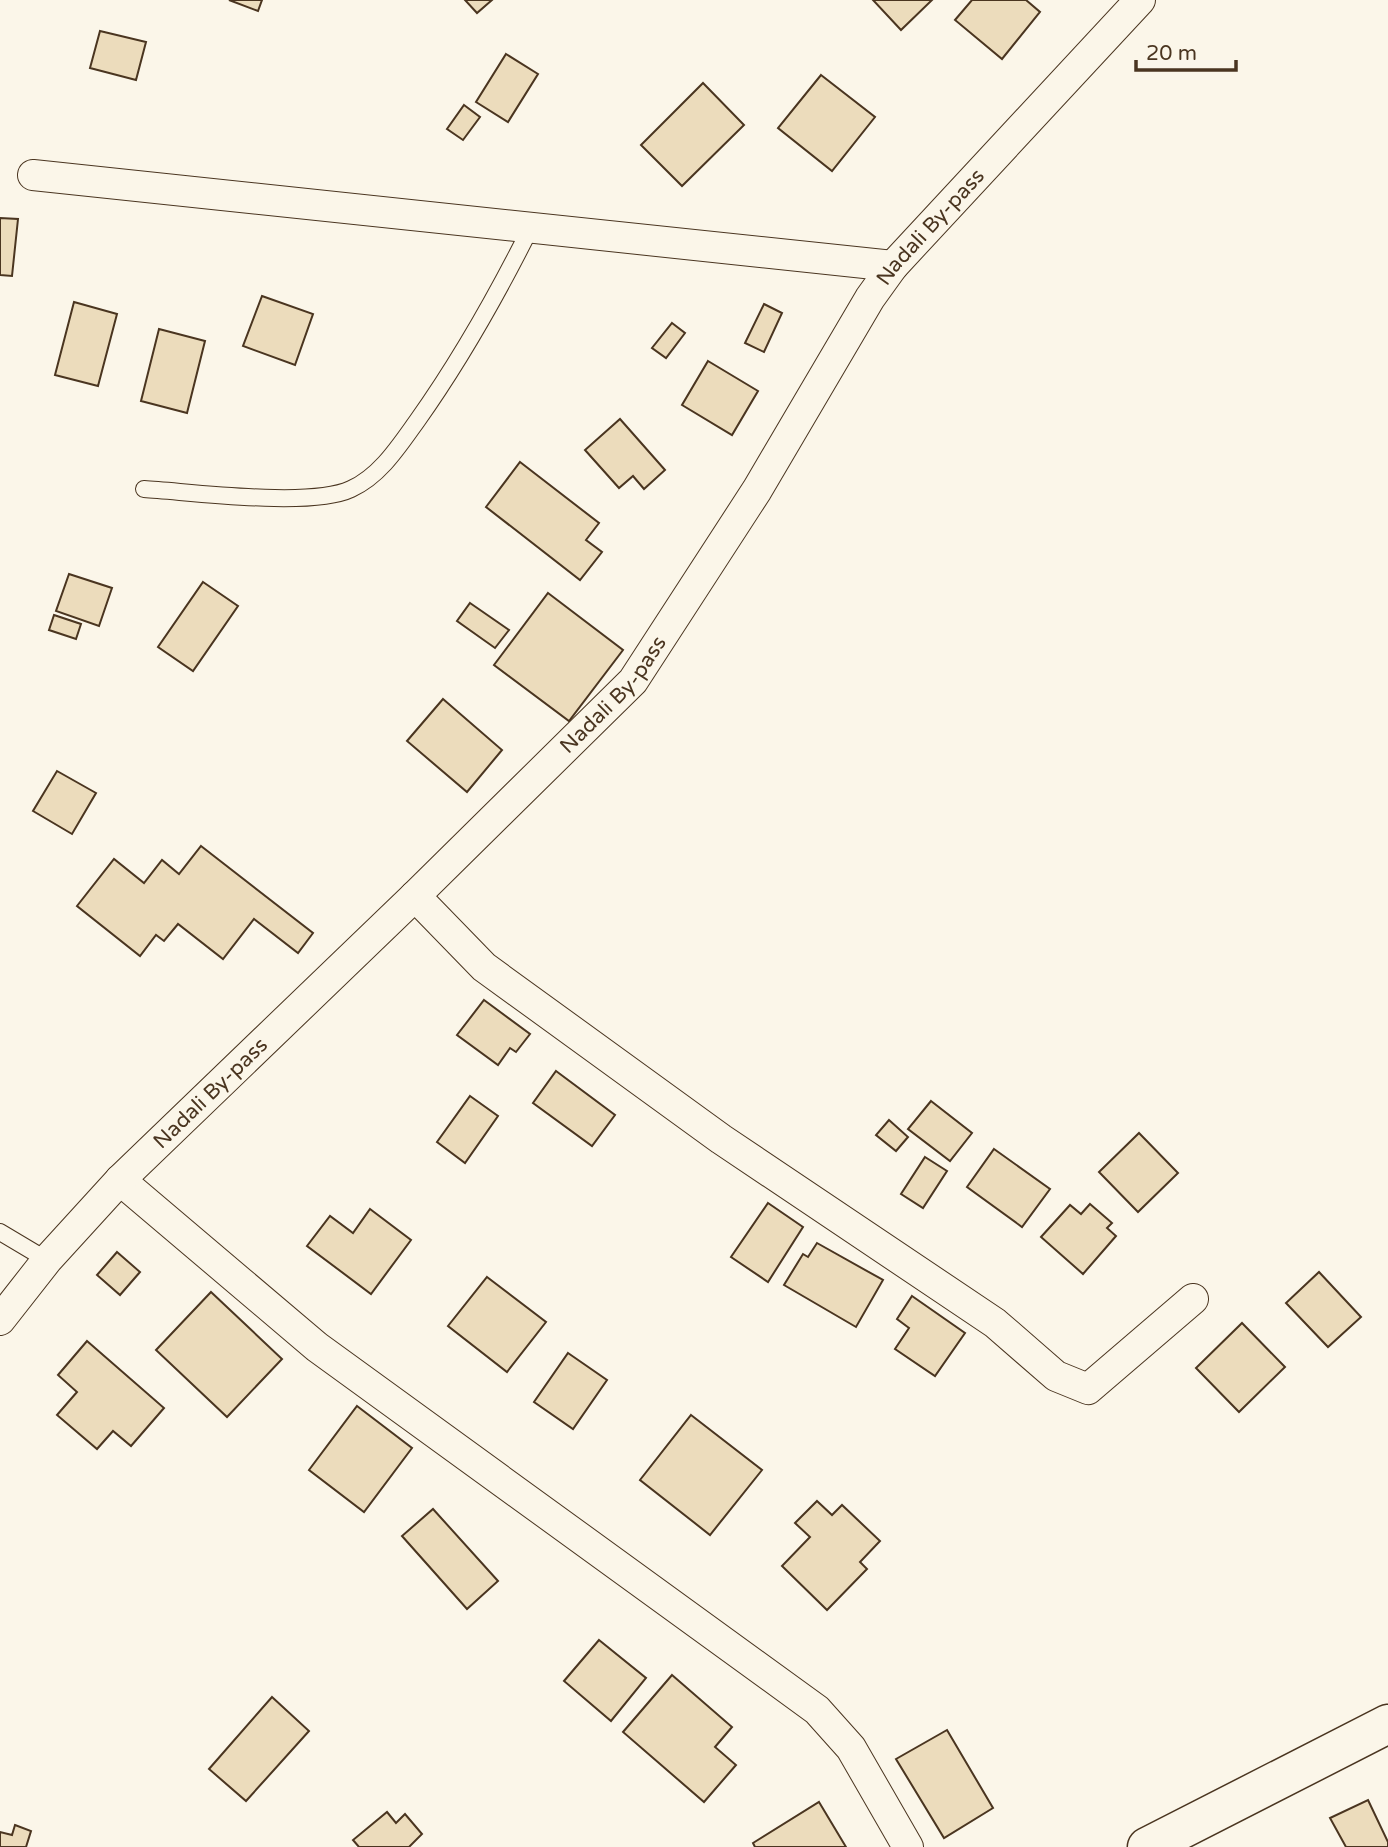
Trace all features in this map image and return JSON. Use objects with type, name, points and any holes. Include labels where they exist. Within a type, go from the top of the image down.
[{"type":"main road","points":[[1147,1847],[1388,1724]]},
{"type":"street","name":"Nadali By-pass","points":[[0,1320],[47,1260],[120,1180],[415,896],[633,681],[757,490],[870,298],[893,265],[1140,0]]},
{"type":"street","points":[[33,175],[893,265]]},
{"type":"street","points":[[415,896],[484,967],[721,1139],[995,1323],[1056,1376],[1088,1389],[1194,1299]]},
{"type":"street","points":[[120,1180],[317,1347],[817,1710],[851,1748],[908,1847]]},
{"type":"lane","points":[[144,489],[275,498],[325,496],[352,489],[382,467],[451,373],[497,294],[531,228]]},
{"type":"lane","points":[[0,1232],[47,1260]]},
{"type":"building","points":[[229,0],[262,0],[258,11]]},
{"type":"building","points":[[465,0],[492,0],[477,13]]},
{"type":"building","points":[[873,0],[932,0],[901,30]]},
{"type":"building","points":[[972,0],[1026,0],[1040,12],[1002,59],[955,20]]},
{"type":"building","points":[[100,31],[146,42],[136,80],[90,68]]},
{"type":"building","points":[[506,54],[538,74],[508,122],[476,102]]},
{"type":"building","points":[[821,75],[875,117],[832,171],[778,128]]},
{"type":"building","points":[[703,83],[744,125],[682,186],[641,145]]},
{"type":"building","points":[[464,105],[480,117],[463,140],[447,129]]},
{"type":"building","points":[[0,218],[18,219],[12,276],[0,275]]},
{"type":"building","points":[[262,296],[313,314],[295,365],[243,346]]},
{"type":"building","points":[[74,302],[117,314],[98,386],[55,375]]},
{"type":"building","points":[[764,304],[782,313],[764,352],[745,343]]},
{"type":"building","points":[[672,323],[685,333],[666,358],[652,348]]},
{"type":"building","points":[[159,329],[205,341],[187,413],[141,401]]},
{"type":"building","points":[[708,361],[758,391],[732,435],[682,405]]},
{"type":"building","points":[[620,419],[665,470],[644,489],[633,476],[619,488],[585,450]]},
{"type":"building","points":[[520,462],[599,523],[586,540],[602,552],[580,580],[486,507]]},
{"type":"building","points":[[69,574],[112,588],[99,626],[56,611]]},
{"type":"building","points":[[203,582],[238,606],[193,671],[158,647]]},
{"type":"building","points":[[548,593],[623,650],[569,721],[494,665]]},
{"type":"building","points":[[470,603],[509,630],[495,648],[457,621]]},
{"type":"building","points":[[54,615],[81,624],[76,639],[49,630]]},
{"type":"building","points":[[443,699],[502,750],[467,792],[407,741]]},
{"type":"building","points":[[57,771],[96,793],[72,834],[33,811]]},
{"type":"building","points":[[201,846],[313,933],[298,953],[254,919],[223,959],[178,924],[164,941],[156,935],[140,956],[77,906],[114,859],[144,883],[162,860],[179,874]]},
{"type":"building","points":[[484,1000],[530,1034],[516,1052],[510,1048],[498,1065],[457,1035]]},
{"type":"building","points":[[556,1071],[615,1115],[592,1146],[533,1103]]},
{"type":"building","points":[[470,1096],[498,1116],[465,1163],[437,1142]]},
{"type":"building","points":[[931,1101],[972,1133],[950,1161],[908,1129]]},
{"type":"building","points":[[889,1120],[908,1137],[896,1151],[876,1135]]},
{"type":"building","points":[[1139,1133],[1178,1173],[1138,1212],[1099,1172]]},
{"type":"building","points":[[994,1149],[1050,1189],[1022,1227],[967,1187]]},
{"type":"building","points":[[925,1157],[947,1171],[923,1208],[901,1194]]},
{"type":"building","points":[[768,1203],[803,1227],[768,1282],[731,1257]]},
{"type":"building","points":[[1090,1204],[1112,1223],[1107,1228],[1116,1236],[1083,1274],[1041,1237],[1070,1205],[1081,1214]]},
{"type":"building","points":[[370,1209],[411,1240],[371,1294],[307,1246],[330,1216],[353,1233]]},
{"type":"building","points":[[817,1243],[883,1280],[856,1327],[784,1285],[803,1254],[808,1257]]},
{"type":"building","points":[[117,1252],[140,1272],[120,1295],[97,1275]]},
{"type":"building","points":[[1319,1272],[1361,1317],[1328,1347],[1286,1303]]},
{"type":"building","points":[[487,1277],[546,1322],[507,1372],[448,1326]]},
{"type":"building","points":[[211,1292],[282,1359],[227,1417],[156,1350]]},
{"type":"building","points":[[912,1296],[965,1333],[935,1376],[895,1349],[909,1328],[897,1319]]},
{"type":"building","points":[[1242,1323],[1285,1367],[1239,1412],[1196,1368]]},
{"type":"building","points":[[87,1341],[164,1408],[131,1446],[113,1431],[97,1449],[57,1415],[77,1392],[58,1375]]},
{"type":"building","points":[[568,1353],[607,1380],[573,1429],[534,1402]]},
{"type":"building","points":[[357,1406],[412,1448],[364,1512],[309,1470]]},
{"type":"building","points":[[691,1415],[762,1470],[710,1535],[640,1480]]},
{"type":"building","points":[[817,1501],[832,1515],[842,1505],[880,1541],[860,1562],[867,1569],[827,1610],[782,1566],[810,1537],[795,1523]]},
{"type":"building","points":[[433,1509],[498,1581],[467,1609],[402,1536]]},
{"type":"building","points":[[599,1640],[646,1678],[611,1721],[564,1681]]},
{"type":"building","points":[[672,1675],[732,1727],[715,1747],[736,1765],[704,1802],[623,1732]]},
{"type":"building","points":[[272,1697],[309,1731],[246,1801],[209,1769]]},
{"type":"building","points":[[947,1730],[993,1808],[944,1838],[896,1759]]},
{"type":"building","points":[[1368,1800],[1388,1847],[1346,1847],[1330,1818]]},
{"type":"building","points":[[819,1802],[846,1847],[755,1847],[753,1843]]},
{"type":"building","points":[[387,1812],[396,1823],[405,1814],[422,1834],[409,1847],[359,1847],[353,1840]]},
{"type":"building","points":[[15,1825],[31,1831],[26,1847],[0,1847],[0,1832],[12,1835]]}]
